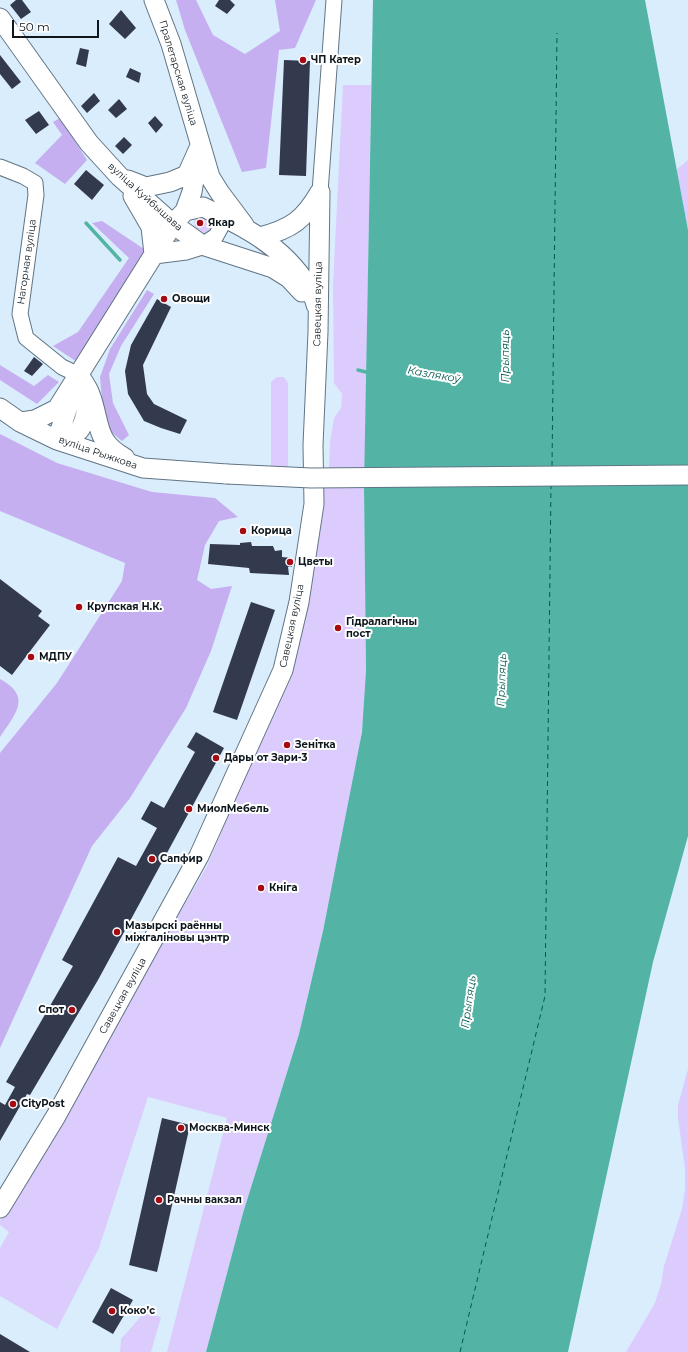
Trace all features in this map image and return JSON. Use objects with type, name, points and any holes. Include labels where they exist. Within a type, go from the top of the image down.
[{"type":"main road","name":"Пралетарская вуліца","points":[[154,0],[170,44],[210,177],[220,193],[254,234]]},
{"type":"main road","name":"вуліца Куйбышава","points":[[0,18],[89,143],[120,177],[179,217],[202,245],[273,268],[289,278],[302,292],[312,309],[318,332]]},
{"type":"main road","name":"Пралетарская вуліца","points":[[79,375],[154,254],[179,217],[192,192],[200,146]]},
{"type":"main road","points":[[120,177],[146,187],[170,182],[187,175],[200,146]]},
{"type":"main road","points":[[120,177],[151,227],[154,254],[186,250],[202,245]]},
{"type":"main road","points":[[254,234],[277,232],[300,219],[310,210],[320,192]]},
{"type":"main road","name":"Савецкая вуліца","points":[[0,1208],[56,1116],[199,856],[283,670],[299,602],[314,504],[313,445],[318,332],[320,192]]},
{"type":"main road","points":[[179,217],[203,207],[254,234],[293,266],[304,281],[315,301],[318,332]]},
{"type":"main road","points":[[273,268],[293,266],[302,263],[319,246]]},
{"type":"main road","points":[[79,375],[57,440],[71,438],[83,426],[90,393]]},
{"type":"main road","points":[[79,375],[90,393],[101,435],[112,451],[143,468]]},
{"type":"main road","points":[[21,422],[35,420],[57,409],[79,375]]},
{"type":"main road","name":"вуліца Рыжкова","points":[[0,408],[21,422],[57,440],[143,468],[311,478],[688,475]]},
{"type":"street","name":"Савецкая вуліца","points":[[320,192],[334,0]]},
{"type":"street","name":"Нагорная вуліца","points":[[0,167],[23,176],[34,183],[36,195],[20,314],[26,338],[62,367],[79,375]]},
{"type":"street","points":[[202,245],[216,236],[222,225],[217,214]]},
{"type":"shaded area","points":[[176,0],[196,0],[213,35],[245,54],[280,31],[275,0],[316,0],[295,48],[279,50],[266,168],[242,172],[185,30]]},
{"type":"shaded area","points":[[343,85],[371,85],[365,470],[329,469],[330,442],[334,418],[341,408],[342,394],[334,383],[333,285]]},
{"type":"shaded area","points":[[60,118],[87,160],[65,184],[35,163],[62,135],[53,122]]},
{"type":"shaded area","points":[[688,160],[688,230],[676,170]]},
{"type":"shaded area","points":[[198,214],[215,221],[212,230],[204,233],[195,229],[194,221]]},
{"type":"shaded area","points":[[102,221],[147,251],[77,362],[53,346],[78,332],[129,258],[92,223]]},
{"type":"shaded area","points":[[147,290],[154,294],[121,346],[109,374],[113,403],[129,435],[122,441],[111,432],[103,410],[100,377],[110,349]]},
{"type":"shaded area","points":[[0,365],[34,386],[48,375],[59,382],[37,404],[0,380]]},
{"type":"shaded area","points":[[277,377],[284,377],[288,383],[288,470],[271,470],[271,382]]},
{"type":"shaded area","points":[[0,434],[57,463],[152,492],[215,498],[238,517],[219,521],[205,545],[197,580],[211,589],[232,586],[211,651],[186,708],[130,798],[92,846],[0,1048],[0,753],[57,683],[122,581],[125,563],[0,511]]},
{"type":"shaded area","points":[[364,486],[366,671],[365,704],[358,762],[323,931],[299,1034],[243,1213],[206,1352],[167,1352],[227,1118],[148,1097],[99,1248],[57,1329],[0,1296],[0,1248],[9,1232],[0,1225],[0,1221],[207,866],[292,665],[312,584],[320,487]]},
{"type":"shaded area","points":[[0,679],[16,692],[18,706],[11,721],[0,737]]},
{"type":"shaded area","points":[[688,1069],[688,1352],[626,1352],[655,1303],[661,1284],[664,1266],[682,1209],[685,1189],[685,1169],[678,1118],[678,1105]]},
{"type":"shaded area","points":[[144,1313],[161,1317],[151,1352],[120,1352],[121,1339]]},
{"type":"water","name":"Прыпяць","points":[[373,0],[645,0],[688,230],[688,836],[653,962],[568,1352],[206,1352],[243,1213],[299,1034],[323,931],[362,732],[366,671],[364,486]]},
{"type":"building","points":[[16,0],[22,0],[31,12],[21,19],[10,5]]},
{"type":"building","points":[[219,0],[230,0],[235,5],[227,14],[215,6]]},
{"type":"building","points":[[121,10],[136,28],[125,39],[109,24]]},
{"type":"building","points":[[80,48],[89,50],[86,67],[76,64]]},
{"type":"building","points":[[0,55],[21,82],[12,89],[0,74]]},
{"type":"building","points":[[284,60],[310,61],[306,176],[279,175]]},
{"type":"building","points":[[130,68],[141,73],[139,83],[126,77]]},
{"type":"building","points":[[94,93],[100,101],[87,113],[81,106]]},
{"type":"building","points":[[119,99],[127,109],[116,118],[108,110]]},
{"type":"building","points":[[39,111],[49,125],[36,134],[25,120]]},
{"type":"building","points":[[155,116],[163,125],[156,133],[148,123]]},
{"type":"building","points":[[124,137],[132,145],[123,154],[115,146]]},
{"type":"building","points":[[86,170],[104,185],[92,200],[74,184]]},
{"type":"building","points":[[157,299],[171,307],[143,365],[147,394],[154,404],[187,420],[180,434],[144,421],[128,394],[125,371],[131,345]]},
{"type":"building","points":[[34,357],[43,364],[32,376],[24,371]]},
{"type":"building","points":[[251,542],[252,546],[273,546],[275,551],[282,550],[282,557],[292,558],[292,567],[288,567],[289,575],[250,573],[249,568],[208,564],[210,544],[240,545],[240,543]]},
{"type":"building","points":[[0,579],[42,611],[38,616],[50,625],[12,675],[0,666]]},
{"type":"building","points":[[251,602],[275,610],[237,720],[213,712]]},
{"type":"building","points":[[196,732],[224,748],[98,980],[30,1095],[27,1094],[0,1141],[0,1102],[5,1105],[15,1087],[6,1082],[73,966],[62,960],[118,857],[136,866],[157,828],[141,819],[151,801],[164,808],[195,752],[187,747]]},
{"type":"building","name":"Рачны вакзал","points":[[162,1118],[190,1125],[157,1272],[129,1265]]},
{"type":"building","name":"Кокоʼс","points":[[111,1288],[133,1300],[113,1334],[92,1322]]},
{"type":"building","points":[[0,1334],[30,1352],[0,1352]]},
{"type":"waterway","name":"Казлякоў","points":[[86,223],[120,260]]},
{"type":"waterway","name":"Казлякоў","points":[[358,370],[370,373]]},
{"type":"ferry route","points":[[552,466],[557,33]]},
{"type":"ferry route","points":[[460,1352],[545,996],[551,485]]},
{"type":"place","name":"ЧП Катер","points":[[303,60]]},
{"type":"place","name":"Якар","points":[[200,223]]},
{"type":"place","name":"Овощи","points":[[164,299]]},
{"type":"place","name":"Корица","points":[[243,531]]},
{"type":"place","name":"Цветы","points":[[290,562]]},
{"type":"place","name":"Крупская Н.К.","points":[[79,607]]},
{"type":"place","name":"Гідралагічны пост","points":[[338,628]]},
{"type":"place","name":"МДПУ","points":[[31,657]]},
{"type":"place","name":"Зенітка","points":[[287,745]]},
{"type":"place","name":"Дары от Зари-3","points":[[216,758]]},
{"type":"place","name":"МиолМебель","points":[[189,809]]},
{"type":"place","name":"Сапфир","points":[[152,859]]},
{"type":"place","name":"Кніга","points":[[261,888]]},
{"type":"place","name":"Мазырскі раённы міжгаліновы цэнтр","points":[[117,932]]},
{"type":"place","name":"Спот","points":[[72,1010]]},
{"type":"place","name":"CityPost","points":[[13,1104]]},
{"type":"place","name":"Москва-Минск","points":[[181,1128]]},
{"type":"place","name":"Рачны вакзал","points":[[159,1200]]},
{"type":"place","name":"Кокоʼс","points":[[112,1311]]}]
